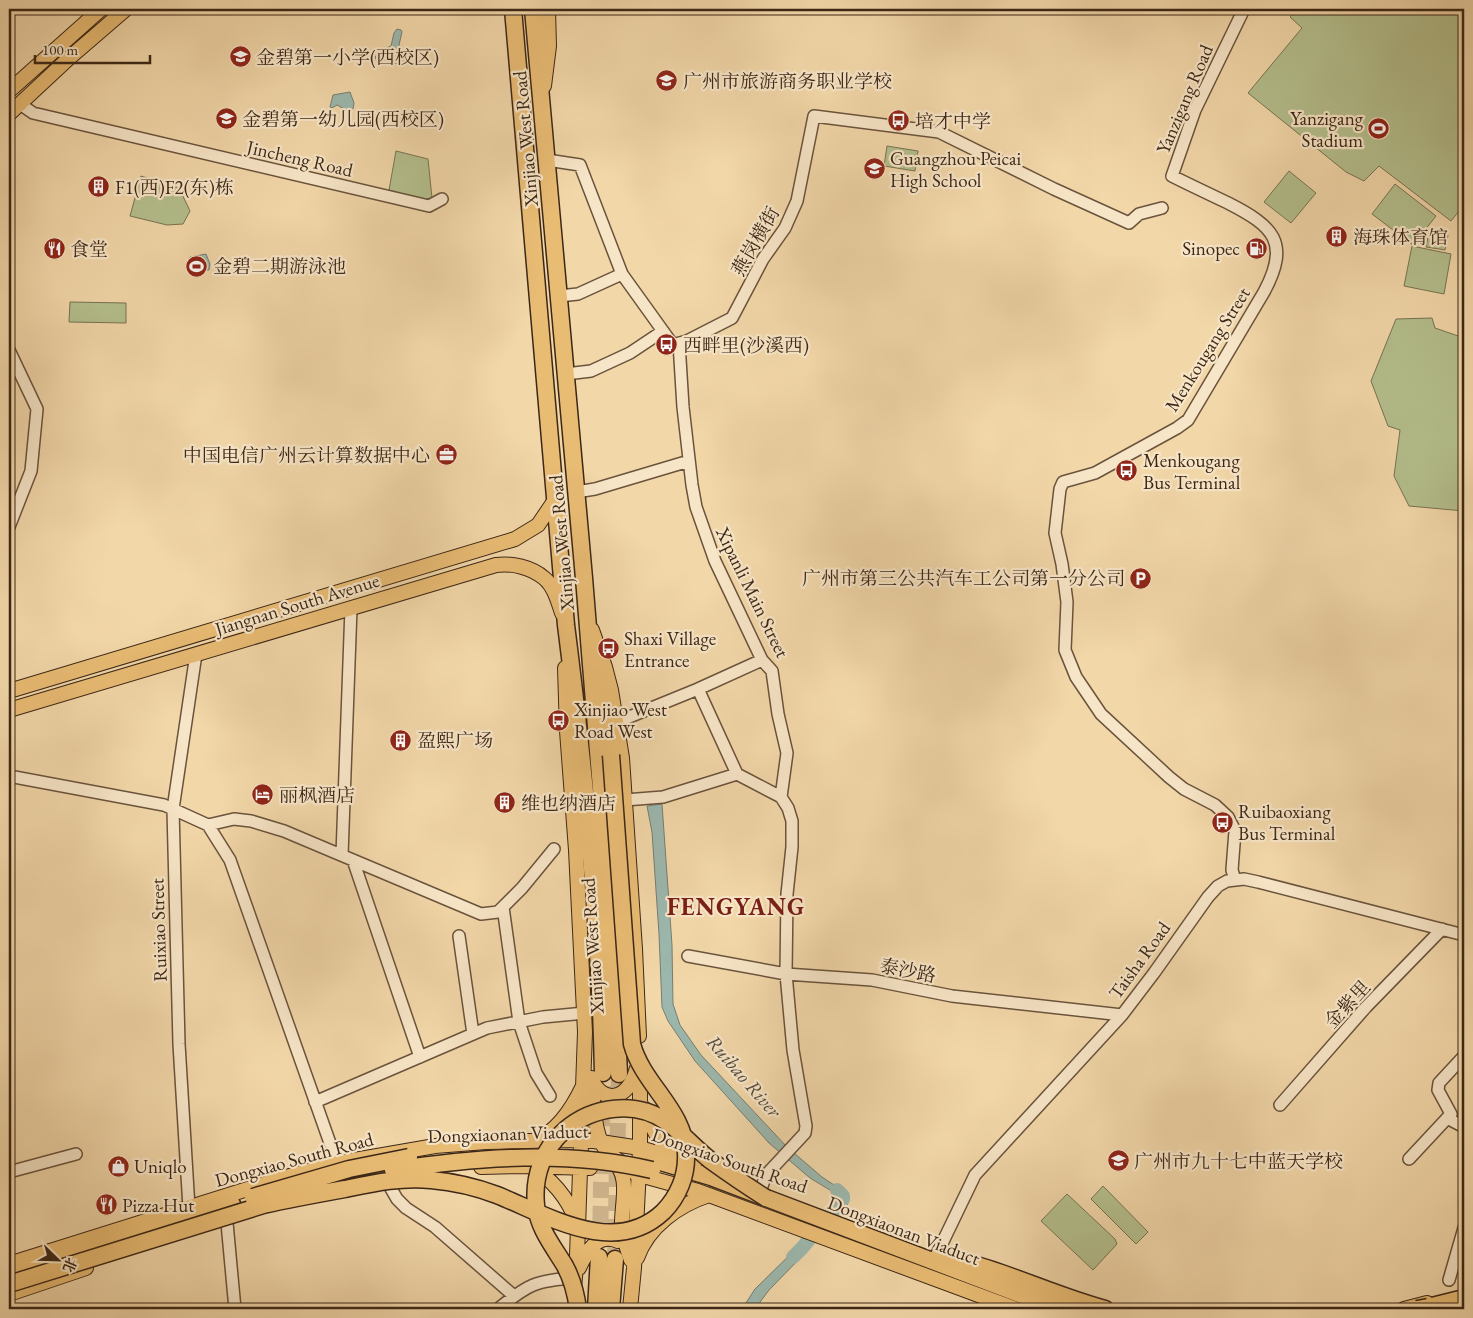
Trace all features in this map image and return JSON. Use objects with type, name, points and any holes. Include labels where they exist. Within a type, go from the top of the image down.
[{"type":"highway","name":"Xinjiao West Road","points":[[513,9],[566,625],[577,710],[591,853],[602,1006],[600,1078]]},
{"type":"highway","name":"Xinjiao West Road","points":[[533,9],[611,912],[600,1078]]},
{"type":"highway","points":[[263,1205],[386,1180],[429,1180],[465,1185],[486,1191],[570,1226],[611,1233],[630,1230],[650,1222],[672,1201],[682,1182],[686,1153],[685,1143],[676,1118],[638,1063],[632,1044],[611,755],[602,680],[587,618]]},
{"type":"highway","points":[[578,1309],[570,1277],[540,1224],[536,1208],[535,1188],[540,1165],[552,1144],[566,1128],[583,1117],[615,1108],[638,1110],[658,1117],[675,1128],[711,1160],[763,1194]]},
{"type":"highway","name":"Dongxiaonan Viaduct","points":[[9,1275],[117,1239],[327,1175],[376,1163],[449,1153],[525,1148],[572,1148],[605,1150],[639,1156],[763,1194],[1059,1309]]},
{"type":"highway","name":"Dongxiaonan Viaduct","points":[[9,1284],[343,1181],[423,1166],[530,1158],[572,1158],[608,1161],[688,1181],[1030,1309]]},
{"type":"highway","points":[[596,1309],[614,1254]]},
{"type":"highway","points":[[611,1309],[614,1254]]},
{"type":"highway","points":[[936,1256],[960,1260],[1106,1309]]},
{"type":"highway","points":[[1422,1309],[1464,1298]]},
{"type":"main road","points":[[9,91],[101,9]]},
{"type":"main road","points":[[9,114],[126,9]]},
{"type":"main road","points":[[542,102],[549,46],[548,9]]},
{"type":"main road","name":"Jiangnan South Avenue","points":[[9,691],[515,539],[538,525],[555,500]]},
{"type":"main road","name":"Jiangnan South Avenue","points":[[9,710],[508,563],[516,564],[544,578],[554,592],[566,625]]},
{"type":"main road","points":[[587,618],[605,667],[617,722],[626,800],[640,1057],[640,1148],[630,1309]]},
{"type":"main road","points":[[566,625],[565,686],[567,731],[585,1013],[600,1078],[596,1121],[598,1136],[610,1155],[638,1174]]},
{"type":"main road","points":[[600,1078],[597,1089],[608,1095],[623,1094],[631,1086],[640,1057]]},
{"type":"main road","points":[[572,1309],[582,1141],[600,1078]]},
{"type":"main road","points":[[578,1226],[569,1204],[560,1191],[550,1179],[531,1166],[536,1160],[538,1153],[537,1145],[533,1142],[548,1133],[562,1119],[576,1099],[600,1078]]},
{"type":"main road","points":[[640,1101],[656,1134],[672,1156]]},
{"type":"main road","points":[[582,1141],[619,1165],[622,1172],[624,1183],[622,1226],[614,1254]]},
{"type":"main road","name":"Dongxiao South Road","points":[[9,1264],[337,1163],[435,1146],[486,1142],[582,1141],[640,1148],[672,1156],[763,1194],[1078,1309]]},
{"type":"main road","name":"Dongxiao South Road","points":[[9,1294],[311,1197],[385,1178],[459,1169],[531,1166],[580,1167],[638,1174],[673,1182],[1016,1309]]},
{"type":"main road","points":[[634,1268],[643,1244],[654,1230],[678,1209],[691,1201],[709,1195]]},
{"type":"main road","points":[[575,1278],[588,1251],[598,1241],[613,1239],[614,1254]]},
{"type":"main road","points":[[614,1254],[634,1268]]},
{"type":"main road","points":[[1404,1309],[1464,1293]]},
{"type":"street","name":"Yanzigang Road","points":[[1172,176],[1195,110],[1244,9]]},
{"type":"street","name":"Jincheng Road","points":[[20,104],[33,113],[429,206],[442,199]]},
{"type":"street","name":"燕岗横街","points":[[676,344],[687,341],[732,318],[763,259],[784,228],[797,201],[814,116],[939,132],[1129,223],[1139,214],[1162,208]]},
{"type":"street","points":[[547,160],[580,165],[622,274],[663,331],[676,344]]},
{"type":"street","name":"Menkougang Street","points":[[1172,176],[1245,212],[1263,224],[1269,230],[1275,244],[1277,261],[1275,270],[1264,292],[1188,420],[1178,428],[1105,468],[1088,476],[1062,482],[1056,533],[1067,602],[1065,650],[1076,677],[1101,714],[1169,777],[1184,788],[1215,805],[1228,817],[1235,831],[1232,870],[1235,880]]},
{"type":"street","points":[[559,296],[578,294],[622,274]]},
{"type":"street","points":[[566,374],[591,370],[630,353],[663,331]]},
{"type":"street","name":"Xipanli Main Street","points":[[676,344],[696,507],[714,561],[762,660],[772,671],[778,714],[787,753],[781,797]]},
{"type":"street","points":[[9,350],[37,409],[31,471],[9,527]]},
{"type":"street","points":[[576,492],[595,489],[689,461]]},
{"type":"street","points":[[342,855],[351,608]]},
{"type":"street","name":"Ruixiao Street","points":[[189,1208],[179,1044],[173,809],[196,654]]},
{"type":"street","points":[[617,722],[698,689],[762,660]]},
{"type":"street","points":[[698,689],[738,774],[781,797],[788,808],[792,821],[792,847],[787,894],[786,974],[793,1050],[806,1126],[805,1133],[766,1175],[763,1194]]},
{"type":"street","points":[[626,800],[663,797],[738,774]]},
{"type":"street","points":[[9,776],[164,805],[208,825],[230,860],[337,1163]]},
{"type":"street","points":[[208,825],[234,819],[251,821],[284,831],[481,914],[498,912],[522,888],[554,849]]},
{"type":"street","points":[[353,860],[420,1057]]},
{"type":"street","points":[[1235,880],[1258,882],[1464,935]]},
{"type":"street","name":"Taisha Road","points":[[936,1256],[975,1175],[1122,1014],[1154,973],[1208,897],[1218,886],[1227,881],[1235,880]]},
{"type":"street","points":[[503,907],[519,1022],[536,1074],[550,1096]]},
{"type":"street","name":"金紫里","points":[[1280,1105],[1366,1007],[1442,929]]},
{"type":"street","points":[[459,936],[473,1034]]},
{"type":"street","name":"泰沙路","points":[[688,956],[786,974],[872,980],[952,996],[1122,1014]]},
{"type":"street","points":[[315,1102],[487,1028],[543,1017],[585,1013]]},
{"type":"street","points":[[1409,1159],[1451,1114],[1438,1090],[1439,1084],[1464,1056]]},
{"type":"street","points":[[1447,1118],[1464,1127]]},
{"type":"street","points":[[9,1172],[76,1154]]},
{"type":"street","points":[[385,1178],[397,1199],[406,1208],[435,1228],[514,1296]]},
{"type":"street","points":[[227,1224],[235,1309]]},
{"type":"street","points":[[1449,1280],[1464,1228]]},
{"type":"street","points":[[498,1309],[530,1285],[547,1280],[575,1278]]},
{"type":"green space","name":"Yanzigang Stadium","points":[[1297,9],[1464,9],[1464,205],[1451,221],[1379,166],[1364,181],[1346,172],[1248,93],[1302,28],[1290,17]]},
{"type":"green space","points":[[887,146],[918,151],[915,171],[884,166]]},
{"type":"green space","points":[[396,151],[428,159],[432,198],[420,200],[389,190]]},
{"type":"green space","points":[[1289,171],[1316,193],[1291,223],[1264,202]]},
{"type":"green space","points":[[141,176],[179,188],[190,211],[183,224],[167,225],[130,216]]},
{"type":"green space","points":[[1395,184],[1436,216],[1413,245],[1372,214]]},
{"type":"green space","points":[[1429,232],[1448,235],[1445,250],[1426,247]]},
{"type":"green space","points":[[1412,246],[1451,254],[1444,294],[1404,286]]},
{"type":"green space","points":[[70,302],[126,303],[126,323],[69,322]]},
{"type":"green space","points":[[1432,318],[1435,328],[1464,338],[1464,511],[1409,506],[1394,476],[1400,430],[1388,426],[1371,381],[1396,319]]},
{"type":"green space","points":[[1103,1186],[1148,1232],[1136,1244],[1091,1199]]},
{"type":"green space","points":[[1067,1194],[1115,1239],[1117,1244],[1093,1270],[1041,1221]]},
{"type":"water","points":[[397,29],[402,32],[399,45],[405,57],[404,63],[377,61],[375,57],[380,51],[391,46]]},
{"type":"water","points":[[350,92],[354,103],[353,109],[346,110],[337,105],[332,108],[330,107],[333,95]]},
{"type":"water","points":[[206,254],[210,264],[209,270],[192,272],[187,268],[190,257]]},
{"type":"water","points":[[662,804],[672,945],[673,1004],[680,1025],[701,1055],[787,1147],[822,1177],[846,1193],[849,1199],[847,1206],[836,1202],[838,1195],[810,1178],[769,1143],[695,1061],[668,1021],[662,1007],[652,832],[647,806]]},
{"type":"water","points":[[802,1243],[811,1247],[769,1290],[755,1309],[742,1309],[755,1289]]},
{"type":"waterway","name":"Ruibao River","points":[[793,1257],[843,1199],[843,1196],[837,1190]]},
{"type":"tunnel","points":[[600,1246],[603,1073]]},
{"type":"tunnel","points":[[615,1259],[619,1074]]},
{"type":"place","name":"金碧第一小学(西校区)","points":[[240,57]]},
{"type":"place","name":"广州市旅游商务职业学校","points":[[667,81]]},
{"type":"place","name":"金碧第一幼儿园(西校区)","points":[[226,119]]},
{"type":"place","name":"培才中学","points":[[899,121]]},
{"type":"place","name":"Yanzigang Stadium","points":[[1379,129]]},
{"type":"place","name":"Guangzhou Peicai High School","points":[[874,169]]},
{"type":"place","name":"F1(西)F2(东)栋","points":[[99,187]]},
{"type":"place","name":"海珠体育馆","points":[[1337,237]]},
{"type":"place","name":"Sinopec","points":[[1256,248]]},
{"type":"place","name":"食堂","points":[[54,249]]},
{"type":"place","name":"金碧二期游泳池","points":[[197,266]]},
{"type":"place","name":"西畔里(沙溪西)","points":[[667,345]]},
{"type":"place","name":"中国电信广州云计算数据中心","points":[[446,455]]},
{"type":"place","name":"Menkougang Bus Terminal","points":[[1127,471]]},
{"type":"place","name":"广州市第三公共汽车工公司第一分公司","points":[[1141,578]]},
{"type":"place","name":"Shaxi Village Entrance","points":[[608,649]]},
{"type":"place","name":"Xinjiao West Road West","points":[[558,720]]},
{"type":"place","name":"盈熙广场","points":[[401,740]]},
{"type":"place","name":"丽枫酒店","points":[[263,795]]},
{"type":"place","name":"维也纳酒店","points":[[505,803]]},
{"type":"place","name":"Ruibaoxiang Bus Terminal","points":[[1222,822]]},
{"type":"place","name":"广州市九十七中蓝天学校","points":[[1118,1161]]},
{"type":"place","name":"Uniqlo","points":[[118,1166]]},
{"type":"place","name":"Pizza Hut","points":[[106,1205]]},
{"type":"district","name":"FENGYANG","points":[[736,907]]}]
